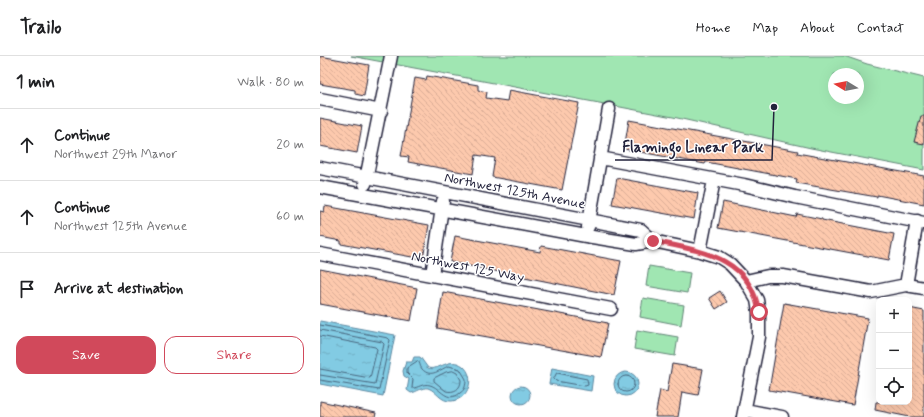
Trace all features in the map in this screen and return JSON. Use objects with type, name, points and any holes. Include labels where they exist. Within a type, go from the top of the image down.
[{"type":"street","points":[[363,195],[391,56]]},
{"type":"street","points":[[320,99],[381,111]]},
{"type":"street","points":[[586,236],[610,109]]},
{"type":"street","points":[[600,158],[921,222],[906,285]]},
{"type":"street","name":"Northwest 125th Avenue","points":[[320,168],[641,230],[653,241]]},
{"type":"street","points":[[700,251],[714,180]]},
{"type":"street","name":"Northwest 125th Avenue","points":[[320,187],[586,236],[636,244],[653,241],[700,251],[719,257],[730,264],[746,281],[757,300],[760,325],[744,414]]},
{"type":"street","points":[[432,275],[441,209],[445,192]]},
{"type":"street","name":"Northwest 125 Way","points":[[320,254],[611,308]]},
{"type":"street","points":[[746,281],[768,276],[783,276],[871,292],[906,285],[924,288]]},
{"type":"street","points":[[744,414],[782,417]]},
{"type":"green space","points":[[351,56],[844,56],[867,64],[924,78],[924,170],[811,148],[673,117]]},
{"type":"green space","points":[[649,266],[690,273],[687,293],[646,286]]},
{"type":"green space","points":[[643,298],[684,305],[681,325],[640,317]]},
{"type":"green space","points":[[637,330],[678,337],[675,356],[634,349]]},
{"type":"water","points":[[320,321],[395,335],[383,396],[320,384]]},
{"type":"water","points":[[414,357],[420,357],[428,368],[437,368],[449,363],[458,363],[463,366],[467,371],[470,381],[466,392],[463,396],[452,401],[444,400],[428,388],[411,393],[407,390],[409,379],[404,376],[403,371],[406,362],[412,362]]},
{"type":"water","points":[[552,368],[593,376],[591,391],[549,384]]},
{"type":"water","points":[[626,372],[635,375],[638,384],[635,393],[626,396],[617,393],[614,384],[617,375]]},
{"type":"water","points":[[521,386],[527,389],[530,395],[527,401],[521,404],[515,401],[512,395],[515,389]]},
{"type":"building","points":[[320,56],[369,65],[364,96],[355,94],[355,90],[320,84]]},
{"type":"building","points":[[427,76],[478,85],[478,90],[487,92],[486,98],[507,101],[509,90],[579,103],[562,190],[492,177],[495,158],[476,155],[473,174],[408,162],[409,157],[401,156],[415,78],[426,80]]},
{"type":"building","points":[[921,116],[924,116],[924,144],[914,142]]},
{"type":"building","points":[[320,118],[362,126],[357,153],[320,146]]},
{"type":"building","points":[[629,120],[924,176],[924,204],[877,195],[877,197],[796,183],[797,179],[706,162],[705,164],[624,149]]},
{"type":"building","points":[[617,178],[698,193],[694,219],[612,204]]},
{"type":"building","points":[[723,202],[796,217],[797,214],[894,234],[889,260],[718,228]]},
{"type":"building","points":[[325,206],[429,225],[423,259],[341,244],[341,241],[320,237],[320,211],[324,212]]},
{"type":"building","points":[[455,236],[540,252],[541,246],[621,261],[614,295],[450,262]]},
{"type":"building","points":[[320,269],[417,288],[411,321],[320,304]]},
{"type":"building","points":[[720,291],[727,302],[716,309],[709,298]]},
{"type":"building","points":[[443,292],[608,323],[601,357],[437,328]]},
{"type":"building","points":[[784,303],[868,318],[853,405],[769,390]]},
{"type":"building","points":[[912,309],[924,311],[924,417],[910,417],[875,410],[876,402],[876,405],[912,405]]},
{"type":"building","points":[[672,364],[703,369],[698,395],[682,392],[678,417],[655,417],[660,390],[667,392]]},
{"type":"building","points":[[320,401],[376,413],[375,417],[320,417]]},
{"type":"place","name":"Flamingo Linear Park","points":[[774,107]]},
{"type":"route","points":[[653,241],[700,251],[719,257],[730,264],[739,272],[752,290],[757,300],[759,312]]}]
